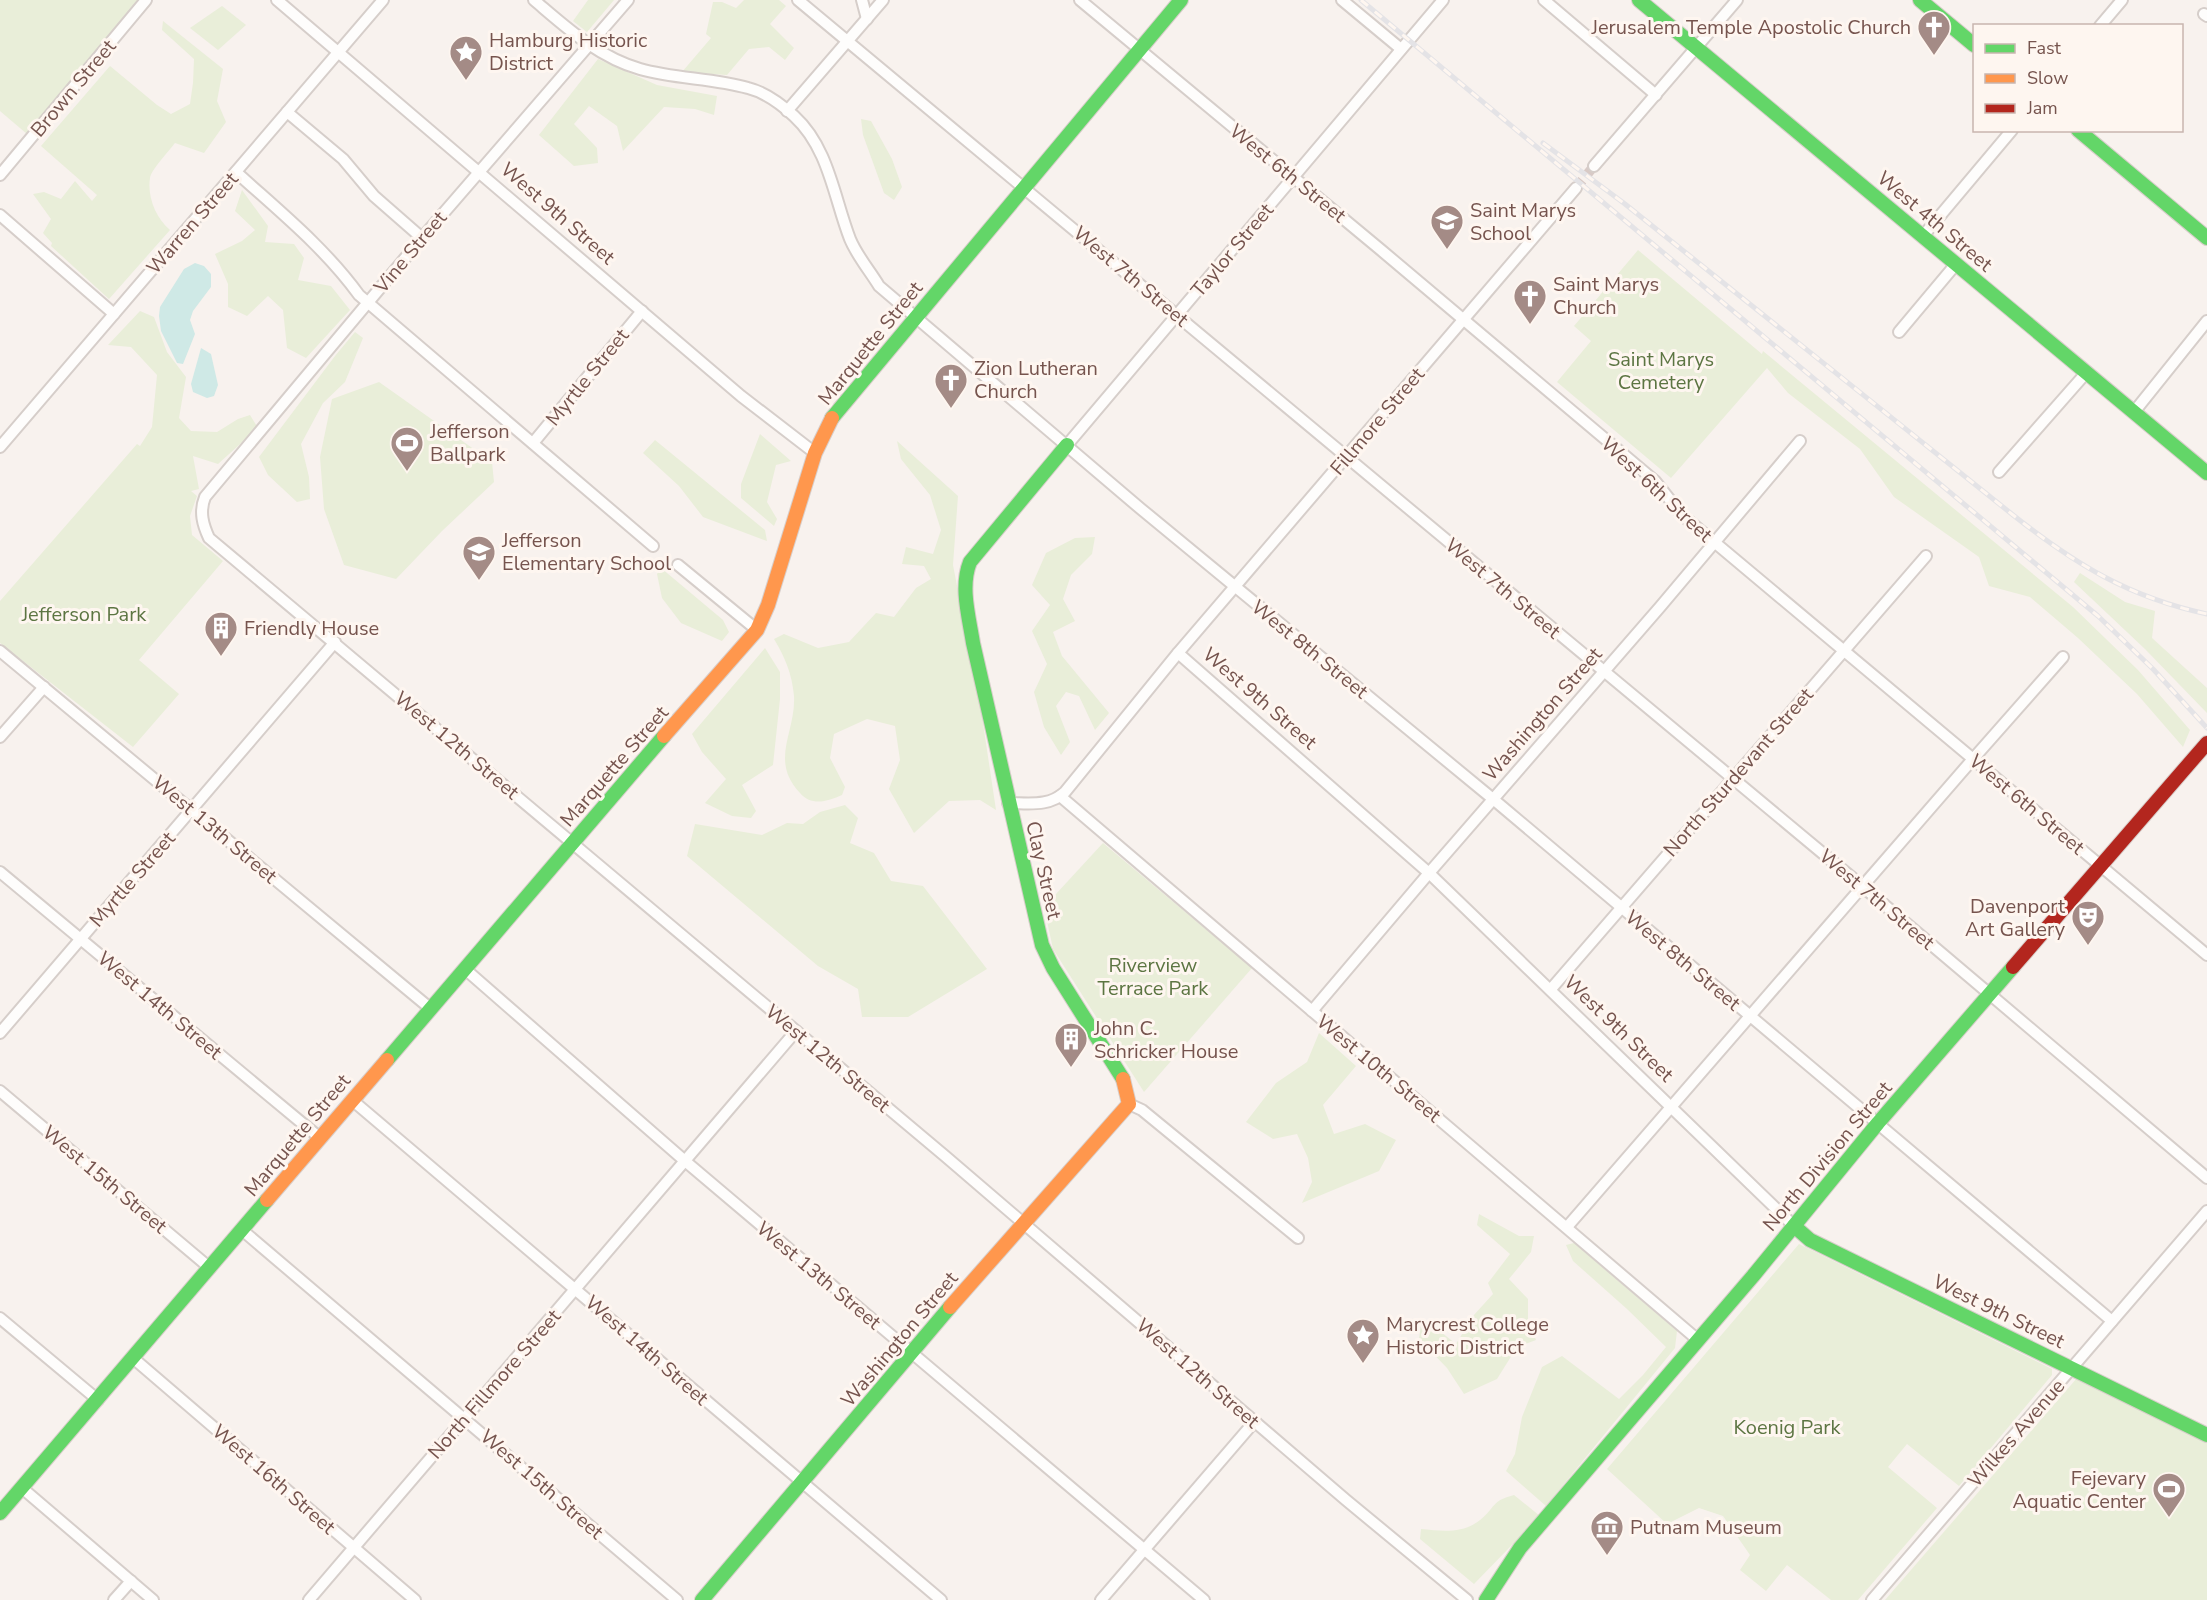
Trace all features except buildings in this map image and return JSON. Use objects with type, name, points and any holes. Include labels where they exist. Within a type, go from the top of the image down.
[{"type":"street","name":"Brown Street","points":[[0,175],[146,0]]},
{"type":"street","name":"West 9th Street","points":[[277,0],[741,396],[815,453]]},
{"type":"street","name":"Warren Street","points":[[0,447],[383,0]]},
{"type":"street","name":"West 8th Street","points":[[534,0],[589,45],[613,59],[640,69],[749,88],[770,99],[795,117],[813,139],[825,163],[851,241],[879,286],[1235,587],[1493,799],[2112,1321]]},
{"type":"street","name":"Vine Street","points":[[202,511],[205,497],[479,171],[628,0]]},
{"type":"street","name":"West 7th Street","points":[[798,0],[1862,886],[2207,1178]]},
{"type":"street","points":[[862,0],[867,19]]},
{"type":"street","points":[[787,111],[883,0]]},
{"type":"street","name":"West 6th Street","points":[[1080,0],[1655,482],[1682,515],[1714,543],[2207,955]]},
{"type":"street","name":"Marquette Street","points":[[0,1513],[757,630],[768,605],[815,453],[834,414],[1181,0]]},
{"type":"street","points":[[1342,0],[1401,50]]},
{"type":"street","name":"Taylor Street","points":[[1067,446],[1443,0]]},
{"type":"street","points":[[1544,0],[1656,95]]},
{"type":"street","name":"West 4th Street","points":[[1639,0],[2207,473]]},
{"type":"street","points":[[1594,166],[1737,0]]},
{"type":"street","points":[[1920,0],[1973,44]]},
{"type":"street","points":[[2102,24],[2121,0]]},
{"type":"street","points":[[287,112],[343,159],[374,196],[422,238]]},
{"type":"street","points":[[1923,236],[2010,132]]},
{"type":"street","points":[[2080,132],[2207,238]]},
{"type":"street","points":[[236,172],[316,243],[338,266],[359,295],[653,546]]},
{"type":"street","name":"Fillmore Street","points":[[1178,653],[1576,188]]},
{"type":"street","points":[[0,215],[114,314]]},
{"type":"street","points":[[1899,332],[1956,264]]},
{"type":"street","name":"Myrtle Street","points":[[533,443],[642,311]]},
{"type":"street","points":[[2134,412],[2207,321]]},
{"type":"street","points":[[1999,472],[2086,373]]},
{"type":"street","name":"Washington Street","points":[[1312,1011],[1800,441]]},
{"type":"street","name":"Clay Street","points":[[1067,446],[970,562],[966,572],[966,593],[973,643],[1042,945],[1053,968],[1124,1080],[1129,1104]]},
{"type":"street","name":"West 12th Street","points":[[202,511],[203,526],[209,538],[574,843],[1467,1600]]},
{"type":"street","name":"North Sturdevant Street","points":[[1551,989],[1926,556]]},
{"type":"street","points":[[678,565],[757,630]]},
{"type":"street","name":"Myrtle Street","points":[[0,1033],[335,642]]},
{"type":"street","name":"West 13th Street","points":[[0,651],[431,1009]]},
{"type":"street","name":"West 9th Street","points":[[1178,653],[1429,873],[1810,1240],[2207,1435]]},
{"type":"street","points":[[1008,803],[1046,803],[1060,796],[1178,653]]},
{"type":"street","points":[[1567,1227],[2063,657]]},
{"type":"street","points":[[0,737],[44,687]]},
{"type":"street","name":"North Division Street","points":[[1486,1600],[1520,1548],[1698,1340],[1878,1123],[2207,743]]},
{"type":"street","name":"West 10th Street","points":[[1060,796],[1698,1340]]},
{"type":"street","name":"West 14th Street","points":[[0,872],[320,1138]]},
{"type":"street","name":"West 13th Street","points":[[465,969],[686,1161],[1204,1600]]},
{"type":"street","name":"North Fillmore Street","points":[[309,1600],[796,1031]]},
{"type":"street","name":"West 15th Street","points":[[0,1091],[210,1268]]},
{"type":"street","name":"West 14th Street","points":[[352,1100],[941,1600]]},
{"type":"street","points":[[1129,1104],[1142,1110],[1298,1238]]},
{"type":"street","name":"Washington Street","points":[[702,1600],[1023,1224],[1129,1104]]},
{"type":"street","name":"Wilkes Avenue","points":[[1872,1600],[2207,1211]]},
{"type":"street","name":"West 15th Street","points":[[242,1230],[677,1600]]},
{"type":"street","points":[[0,1318],[98,1400]]},
{"type":"street","name":"West 16th Street","points":[[134,1358],[415,1600]]},
{"type":"street","points":[[1101,1600],[1255,1421]]},
{"type":"street","points":[[22,1488],[153,1600]]},
{"type":"street","points":[[114,1600],[130,1581]]},
{"type":"green space","points":[[0,0],[141,0],[27,134],[0,111]]},
{"type":"green space","points":[[588,0],[614,0],[587,32],[573,21]]},
{"type":"green space","points":[[744,0],[779,0],[786,6],[770,24],[794,48],[785,60],[769,47],[749,49],[727,75],[682,72],[711,38],[706,34],[713,2],[722,2],[736,8]]},
{"type":"green space","points":[[222,6],[246,25],[218,50],[190,28]]},
{"type":"green space","points":[[163,21],[223,69],[217,101],[226,122],[204,153],[175,143],[153,170],[149,185],[151,200],[157,213],[170,230],[109,299],[51,246],[52,243],[43,233],[51,219],[33,194],[44,192],[61,199],[75,181],[92,201],[97,195],[41,146],[110,66],[171,114],[190,104],[194,59],[162,30]]},
{"type":"green space","points":[[598,59],[657,85],[717,96],[714,115],[695,109],[664,107],[623,151],[617,126],[589,106],[574,124],[597,148],[598,163],[574,166],[539,135]]},
{"type":"green space","points":[[861,119],[871,121],[892,159],[902,187],[894,200],[884,193],[863,135]]},
{"type":"green space","points":[[242,190],[268,226],[265,242],[294,244],[304,258],[298,280],[331,286],[350,310],[306,358],[287,348],[283,310],[268,296],[247,316],[228,307],[228,284],[215,254],[242,241],[255,230],[235,211]]},
{"type":"green space","name":"Saint Marys Cemetery","points":[[1638,250],[2073,607],[2138,670],[2190,730],[2183,747],[2137,694],[2078,638],[2030,597],[1989,586],[1979,557],[1894,497],[1860,449],[1788,393],[1767,368],[1671,478],[1557,382],[1591,341],[1574,326]]},
{"type":"green space","name":"Jefferson Park","points":[[140,311],[154,317],[167,352],[186,377],[179,418],[191,431],[217,432],[238,419],[250,415],[258,428],[218,464],[193,456],[199,489],[191,491],[197,496],[190,516],[192,535],[223,561],[139,660],[179,694],[133,747],[0,643],[0,601],[137,444],[140,446],[152,427],[157,375],[131,347],[108,345]]},
{"type":"green space","points":[[355,332],[363,338],[345,382],[323,403],[301,444],[309,477],[310,499],[297,502],[268,475],[259,457]]},
{"type":"green space","name":"Jefferson Ballpark","points":[[379,382],[492,462],[494,482],[396,579],[344,565],[324,509],[320,457],[332,399]]},
{"type":"green space","points":[[760,434],[791,461],[776,465],[767,502],[777,519],[774,526],[741,498],[741,484]]},
{"type":"green space","points":[[655,440],[765,530],[767,541],[703,517],[679,486],[643,453]]},
{"type":"green space","points":[[897,441],[958,496],[953,565],[981,710],[996,810],[980,800],[949,801],[914,833],[889,789],[900,760],[895,726],[867,719],[834,734],[830,758],[845,787],[842,795],[820,802],[810,800],[800,793],[791,781],[786,769],[785,758],[794,709],[794,696],[792,680],[774,639],[784,634],[818,648],[849,642],[876,613],[894,617],[916,588],[931,579],[924,566],[902,564],[906,547],[933,554],[941,530],[930,495],[901,459]]},
{"type":"green space","points":[[1095,537],[1092,554],[1071,575],[1063,599],[1075,621],[1053,632],[1062,656],[1109,713],[1095,730],[1079,696],[1066,692],[1056,706],[1070,742],[1061,755],[1044,727],[1034,692],[1047,664],[1032,631],[1050,605],[1032,585],[1046,553],[1075,538]]},
{"type":"green space","points":[[661,568],[723,620],[729,632],[722,641],[681,623],[662,598],[657,574]]},
{"type":"green space","points":[[2080,573],[2125,602],[2155,611],[2152,638],[2207,688],[2207,713],[2145,649],[2074,582]]},
{"type":"green space","points":[[765,648],[780,672],[780,699],[773,765],[742,785],[756,811],[751,818],[732,816],[705,803],[726,779],[702,752],[692,734]]},
{"type":"green space","points":[[845,805],[858,818],[850,843],[874,853],[891,881],[923,886],[987,969],[908,1017],[862,1017],[858,989],[818,966],[687,856],[695,824],[762,835],[787,823],[803,824],[820,812]]},
{"type":"green space","name":"Riverview Terrace Park","points":[[1103,843],[1252,968],[1144,1092],[1053,949],[1044,907]]},
{"type":"green space","points":[[1319,1033],[1356,1066],[1323,1105],[1334,1134],[1365,1124],[1396,1140],[1379,1171],[1302,1203],[1312,1182],[1308,1158],[1297,1134],[1273,1139],[1246,1122],[1276,1083],[1307,1062]]},
{"type":"green space","points":[[1479,1214],[1519,1236],[1534,1236],[1531,1252],[1509,1279],[1528,1299],[1528,1319],[1536,1340],[1517,1347],[1497,1379],[1464,1394],[1447,1368],[1419,1339],[1421,1324],[1431,1324],[1456,1344],[1473,1316],[1493,1294],[1488,1283],[1510,1254],[1477,1225]]},
{"type":"green space","points":[[1574,1243],[1677,1331],[1675,1348],[1546,1506],[1506,1471],[1515,1454],[1522,1417],[1542,1367],[1562,1356],[1619,1399],[1666,1347],[1573,1261],[1566,1245]]},
{"type":"green space","name":"Koenig Park","points":[[1799,1244],[2052,1369],[2052,1375],[1959,1486],[1907,1444],[1888,1467],[1937,1508],[1858,1600],[1831,1600],[1787,1565],[1766,1591],[1740,1570],[1750,1555],[1723,1516],[1699,1508],[1667,1524],[1607,1469]]},
{"type":"green space","points":[[2077,1378],[2207,1443],[2207,1600],[1885,1600]]},
{"type":"green space","points":[[1514,1495],[1540,1516],[1474,1584],[1420,1539],[1421,1529],[1459,1530],[1467,1528],[1480,1520],[1497,1502]]},
{"type":"water","points":[[195,263],[204,266],[211,274],[211,287],[193,311],[190,320],[195,334],[183,364],[177,363],[161,331],[160,307],[184,269]]},
{"type":"water","points":[[201,348],[211,354],[218,385],[214,396],[207,398],[193,392],[191,384]]},
{"type":"tunnel","points":[[1576,188],[1594,166]]},
{"type":"railway","points":[[1361,0],[2098,616],[2153,669],[2207,728]]},
{"type":"railway","points":[[1543,143],[1625,204],[2058,549],[2127,588],[2179,607],[2207,614]]},
{"type":"traffic: fast","points":[[832,418],[1181,0]]},
{"type":"traffic: fast","points":[[1639,0],[2207,473]]},
{"type":"traffic: fast","points":[[1920,0],[1973,44]]},
{"type":"traffic: fast","points":[[2080,132],[2207,238]]},
{"type":"traffic: fast","points":[[1067,445],[970,562],[967,572],[966,602],[973,643],[1042,945],[1053,968],[1123,1079]]},
{"type":"traffic: fast","points":[[387,1060],[664,736]]},
{"type":"traffic: fast","points":[[1486,1600],[1520,1548],[1753,1276],[1878,1123],[2013,967]]},
{"type":"traffic: fast","points":[[0,1513],[267,1200]]},
{"type":"traffic: fast","points":[[1794,1226],[1810,1240],[2207,1435]]},
{"type":"traffic: fast","points":[[702,1600],[950,1307]]},
{"type":"traffic: slow","points":[[664,736],[757,630],[768,605],[815,453],[832,418]]},
{"type":"traffic: slow","points":[[267,1200],[387,1060]]},
{"type":"traffic: slow","points":[[950,1307],[1129,1104],[1123,1079]]},
{"type":"traffic: jam","points":[[2013,967],[2207,743]]},
{"type":"place","name":"Jerusalem Temple Apostolic Church","points":[[1934,56]]},
{"type":"place","name":"Hamburg Historic District","points":[[466,81]]},
{"type":"place","name":"Saint Marys School","points":[[1447,250]]},
{"type":"place","name":"Saint Marys Church","points":[[1530,325]]},
{"type":"place","name":"Zion Lutheran Church","points":[[951,409]]},
{"type":"place","name":"Jefferson Ballpark","points":[[407,472]]},
{"type":"place","name":"Jefferson Elementary School","points":[[479,581]]},
{"type":"place","name":"Friendly House","points":[[221,657]]},
{"type":"place","name":"Davenport Art Gallery","points":[[2088,946]]},
{"type":"place","name":"John C. Schricker House","points":[[1071,1068]]},
{"type":"place","name":"Marycrest College Historic District","points":[[1363,1364]]},
{"type":"place","name":"Fejevary Aquatic Center","points":[[2169,1518]]},
{"type":"place","name":"Putnam Museum","points":[[1607,1556]]}]
